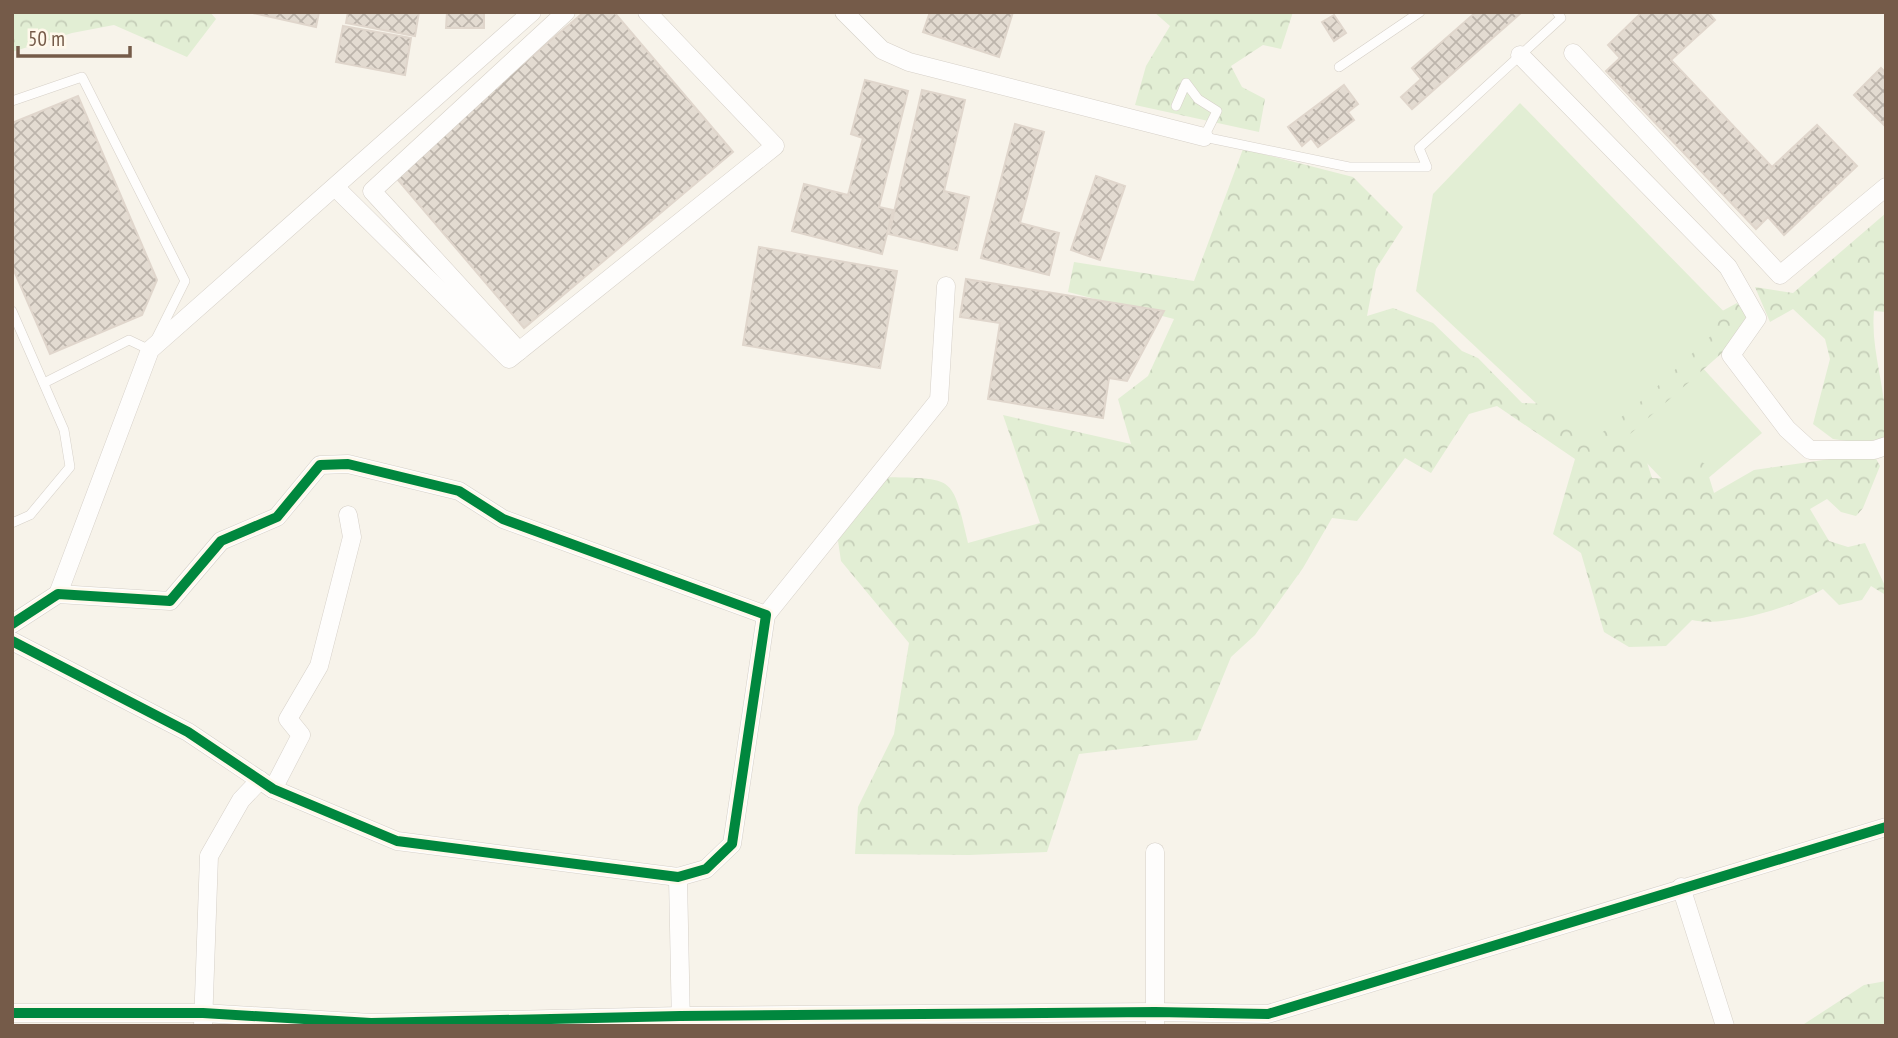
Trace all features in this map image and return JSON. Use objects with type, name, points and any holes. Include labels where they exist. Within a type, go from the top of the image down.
[{"type":"street","points":[[12,624],[58,594],[150,351],[533,12]]},
{"type":"street","points":[[519,351],[372,191],[566,12]]},
{"type":"street","points":[[335,187],[509,359],[775,146],[647,12]]},
{"type":"street","points":[[844,12],[882,50],[909,62],[1204,137]]},
{"type":"street","points":[[1573,53],[1780,275],[1886,187]]},
{"type":"street","points":[[1520,55],[1728,267],[1757,318],[1731,355],[1787,429],[1810,450],[1874,450],[1886,446]]},
{"type":"street","points":[[12,641],[188,733],[266,785],[397,841],[678,877],[706,869],[732,844],[766,615],[939,400],[946,286]]},
{"type":"street","points":[[58,594],[170,601],[221,541],[277,517],[320,465],[348,464],[459,491],[503,520],[766,615]]},
{"type":"street","points":[[203,1019],[209,856],[241,800],[266,785],[301,735],[288,719],[319,666],[352,537],[348,515]]},
{"type":"street","points":[[12,1013],[371,1023],[1155,1019],[1268,1014],[1886,827]]},
{"type":"street","points":[[1155,852],[1155,1019]]},
{"type":"street","points":[[678,877],[681,1021]]},
{"type":"street","points":[[1681,887],[1725,1026]]},
{"type":"lane","points":[[1339,67],[1420,12]]},
{"type":"lane","points":[[1176,106],[1186,83],[1198,99],[1217,111],[1204,137],[1349,167],[1427,167],[1419,148],[1562,18],[1557,12]]},
{"type":"lane","points":[[12,101],[82,76],[185,281],[150,351],[129,340],[44,383]]},
{"type":"lane","points":[[12,312],[64,430],[70,467],[30,515],[12,523]]},
{"type":"green space","points":[[12,12],[210,12],[216,19],[187,57],[114,25],[72,33],[12,52]]},
{"type":"green space","points":[[1154,12],[1293,12],[1281,49],[1263,45],[1231,66],[1242,87],[1265,99],[1259,132],[1135,105],[1146,66],[1170,26]]},
{"type":"green space","points":[[1520,103],[1739,327],[1586,450],[1416,291],[1433,194]]},
{"type":"green space","points":[[1243,149],[1353,177],[1403,227],[1376,269],[1367,316],[1393,308],[1433,323],[1462,351],[1478,358],[1522,403],[1550,404],[1564,423],[1588,444],[1646,397],[1715,332],[1713,316],[1737,303],[1750,317],[1739,338],[1629,435],[1641,444],[1652,478],[1674,479],[1690,454],[1705,464],[1714,493],[1754,470],[1844,457],[1854,442],[1833,439],[1813,424],[1830,359],[1825,339],[1793,309],[1770,322],[1755,287],[1793,293],[1886,213],[1886,312],[1874,311],[1873,327],[1886,421],[1885,437],[1867,442],[1880,466],[1863,508],[1856,516],[1841,512],[1827,499],[1810,509],[1829,541],[1848,547],[1865,543],[1885,586],[1884,594],[1871,586],[1862,600],[1839,605],[1823,589],[1795,603],[1759,614],[1722,621],[1692,620],[1666,646],[1629,647],[1604,632],[1581,553],[1553,534],[1575,459],[1497,406],[1469,414],[1431,473],[1405,458],[1357,521],[1332,518],[1303,568],[1255,635],[1231,657],[1197,740],[1079,754],[1047,852],[969,855],[855,854],[858,807],[894,734],[909,643],[841,561],[837,534],[886,477],[926,479],[947,485],[958,504],[968,543],[1040,523],[1003,415],[1131,444],[1118,399],[1148,376],[1174,319],[1068,292],[1074,262],[1194,281]]},
{"type":"green space","points":[[1700,365],[1762,433],[1682,500],[1622,437]]},
{"type":"green space","points":[[1886,981],[1886,1026],[1801,1026],[1864,985]]},
{"type":"building","points":[[248,12],[319,12],[316,27]]},
{"type":"building","points":[[348,12],[419,12],[415,36],[346,23]]},
{"type":"building","points":[[447,12],[484,12],[484,28],[446,28]]},
{"type":"building","points":[[584,12],[614,12],[733,152],[524,328],[393,174]]},
{"type":"building","points":[[930,12],[1013,12],[999,57],[923,32]]},
{"type":"building","points":[[1476,12],[1522,12],[1412,109],[1401,97],[1421,79],[1412,68]]},
{"type":"building","points":[[1642,12],[1708,12],[1715,20],[1671,60],[1772,167],[1817,125],[1857,166],[1784,235],[1768,217],[1756,229],[1606,71],[1620,58],[1608,45]]},
{"type":"building","points":[[1334,15],[1346,33],[1334,41],[1322,22]]},
{"type":"building","points":[[343,26],[411,38],[405,75],[336,62]]},
{"type":"building","points":[[1881,68],[1886,73],[1886,127],[1854,95]]},
{"type":"building","points":[[865,80],[908,91],[879,207],[893,210],[882,254],[792,231],[804,184],[848,195],[863,138],[851,134]]},
{"type":"building","points":[[1344,85],[1358,104],[1348,112],[1354,120],[1318,147],[1311,138],[1302,146],[1288,127]]},
{"type":"building","points":[[922,90],[965,100],[944,191],[969,197],[957,250],[889,234]]},
{"type":"building","points":[[78,96],[157,280],[142,315],[50,354],[12,266],[12,123]]},
{"type":"building","points":[[1015,124],[1044,132],[1020,223],[1059,233],[1049,275],[981,258]]},
{"type":"building","points":[[1096,176],[1125,186],[1100,260],[1071,250]]},
{"type":"building","points":[[759,247],[897,271],[880,368],[743,345]]},
{"type":"building","points":[[966,279],[1164,311],[1127,381],[1109,378],[1103,418],[988,399],[1000,323],[960,317]]},
{"type":"cycle path","points":[[12,624],[58,594],[170,601],[221,541],[277,517],[320,465],[348,464],[459,491],[503,519],[766,615],[732,844],[706,869],[678,877],[397,841],[273,789],[188,732],[12,641]]},
{"type":"cycle path","points":[[12,1013],[203,1013],[371,1023],[680,1016],[1155,1012],[1268,1014],[1886,827]]}]
